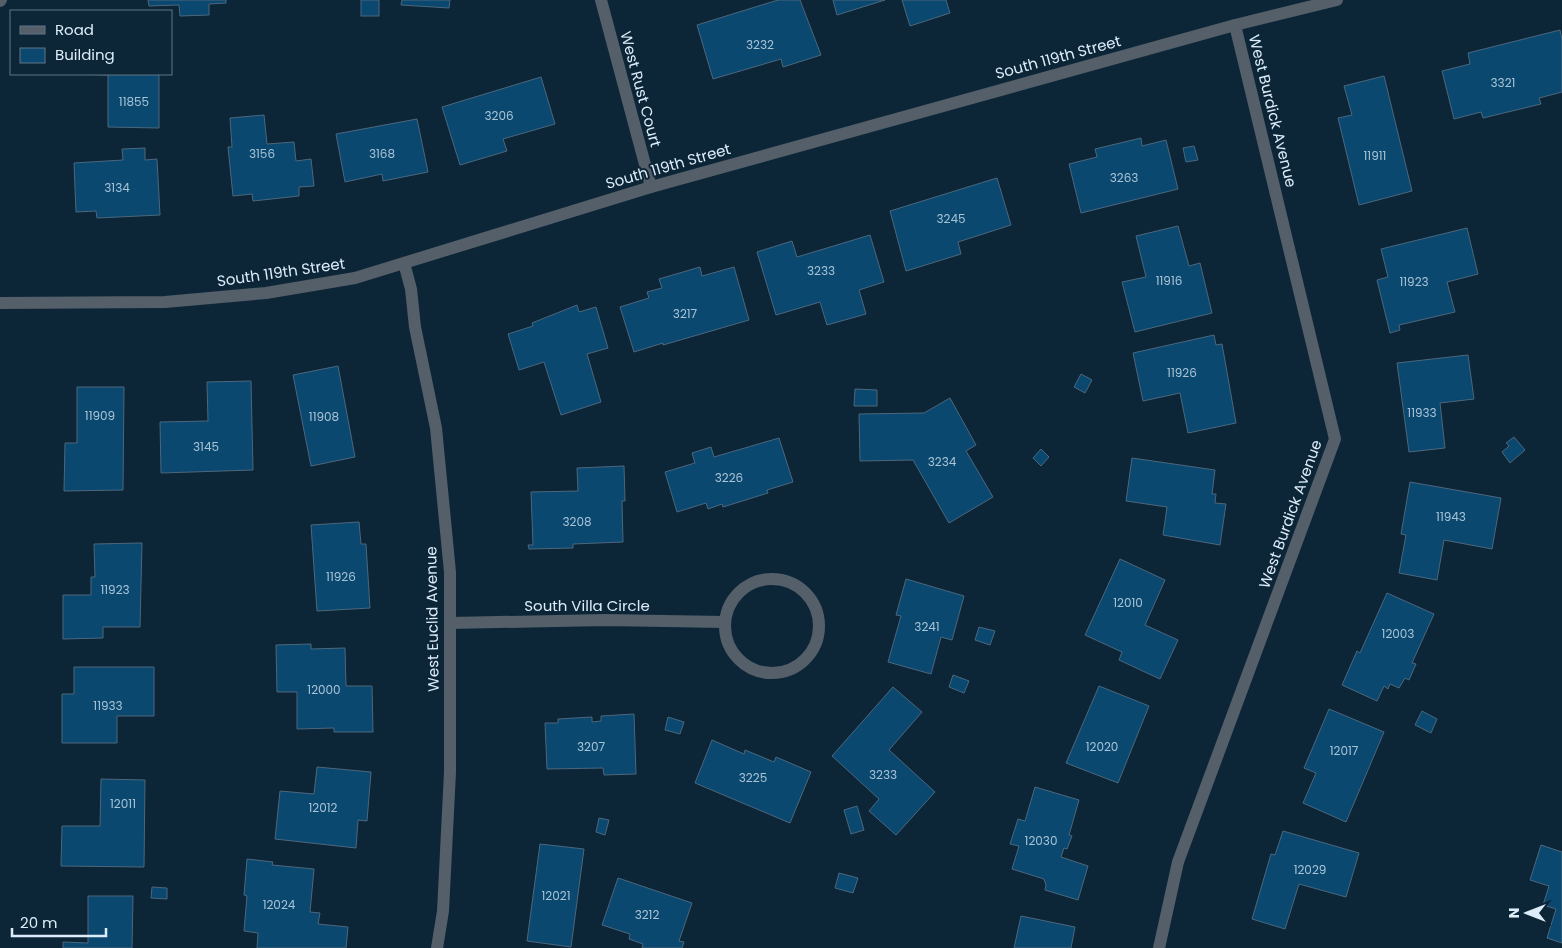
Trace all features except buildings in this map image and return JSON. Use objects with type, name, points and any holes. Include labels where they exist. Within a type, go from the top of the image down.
[{"type":"street","name":"West Rust Court","points":[[601,0],[651,186]]},
{"type":"street","name":"South 119th Street","points":[[0,303],[165,302],[266,293],[355,278],[651,186],[1235,24],[1337,0]]},
{"type":"street","name":"West Burdick Avenue","points":[[1159,948],[1178,862],[1335,439],[1235,24]]},
{"type":"street","name":"West Euclid Avenue","points":[[404,263],[411,289],[415,327],[436,428],[450,572],[450,772],[443,910],[436,948]]},
{"type":"street","points":[[778,579],[799,588],[814,604],[818,619],[818,635],[813,650],[802,662],[789,671],[773,674],[757,672],[743,664],[732,652],[725,638],[724,622],[728,607],[736,594],[755,582],[778,579]]},
{"type":"street","name":"South Villa Circle","points":[[450,623],[605,620],[724,622]]}]
